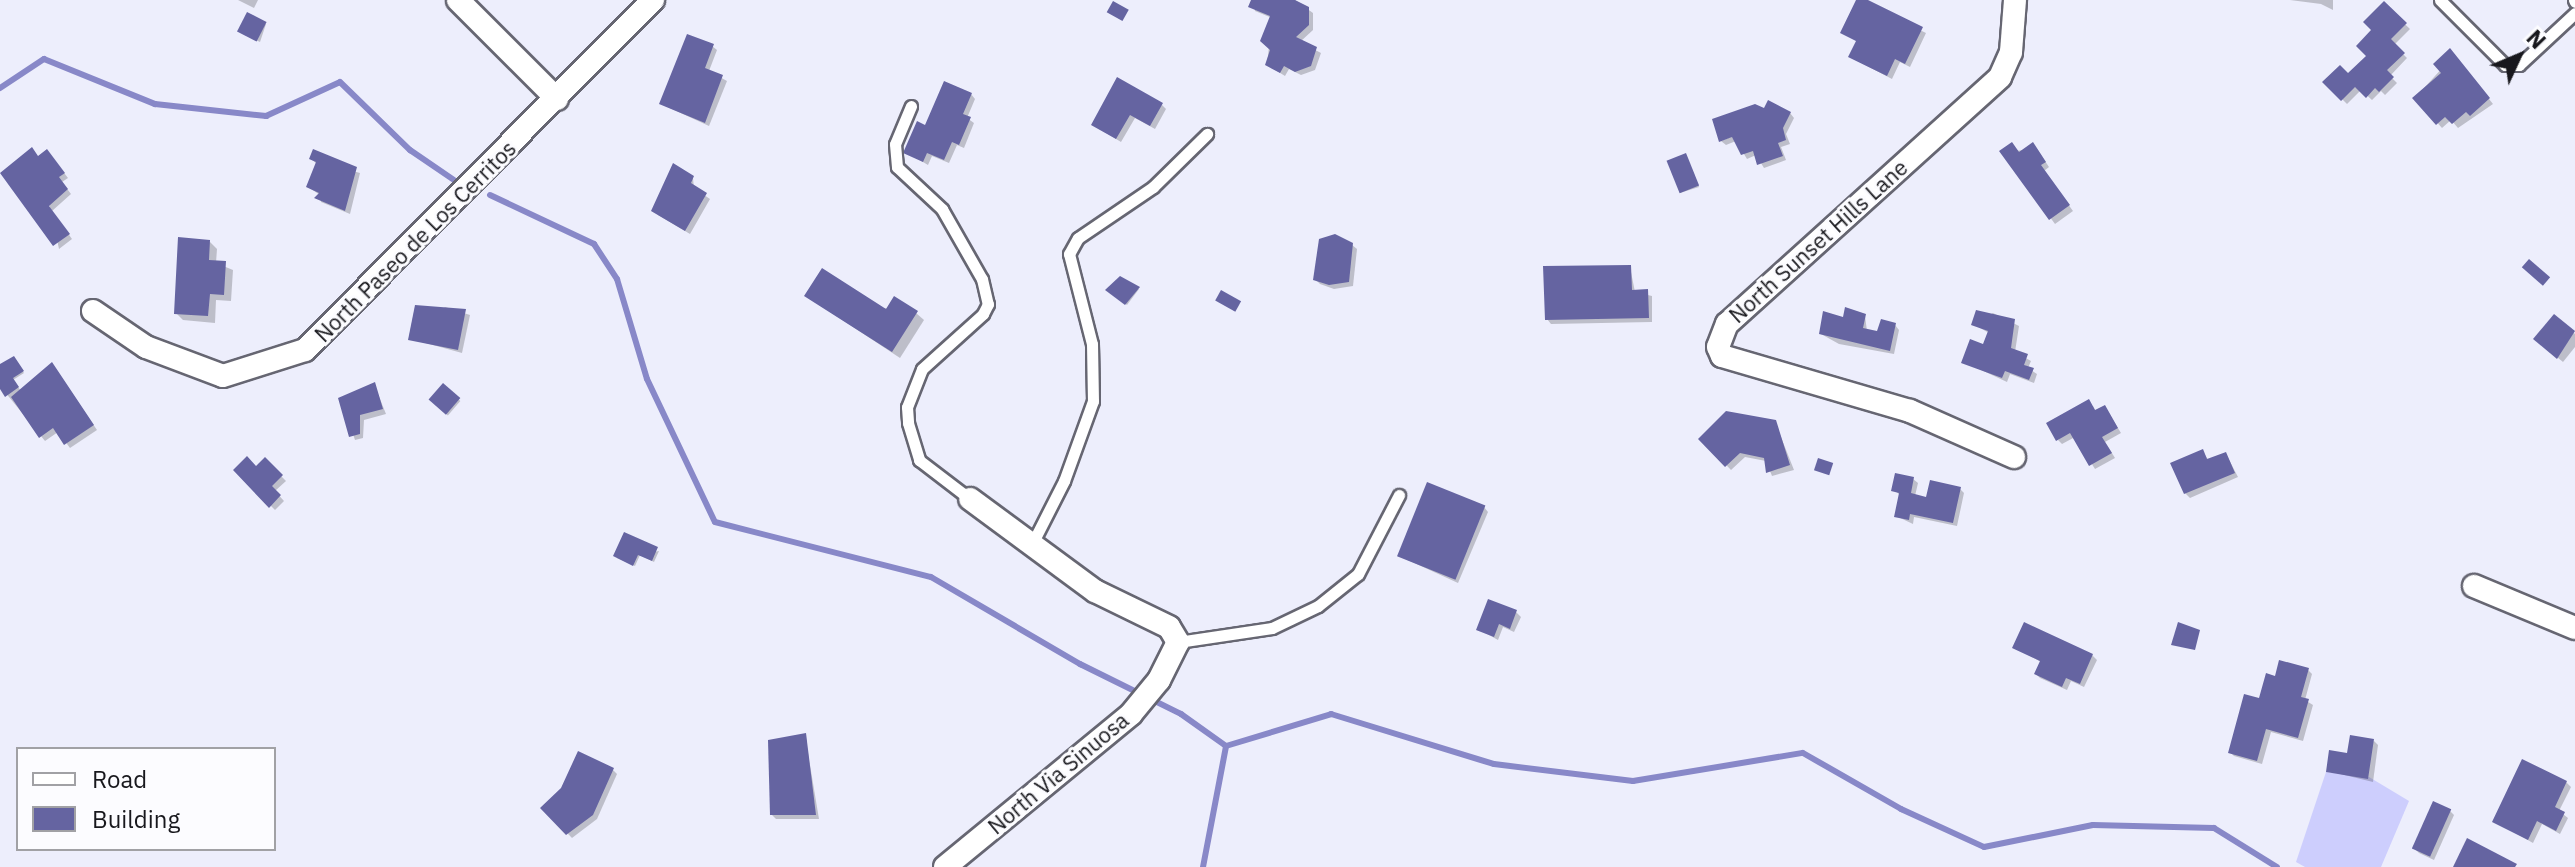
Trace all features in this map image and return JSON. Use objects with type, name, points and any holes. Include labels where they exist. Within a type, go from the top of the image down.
[{"type":"street","points":[[458,0],[557,99]]},
{"type":"street","name":"North Paseo de Los Cerritos","points":[[93,311],[146,347],[223,376],[305,350],[653,0]]},
{"type":"street","name":"North Sunset Hills Lane","points":[[2014,457],[1910,411],[1722,356],[1718,347],[1727,324],[2000,77],[2011,52],[2015,0]]},
{"type":"street","points":[[970,499],[1095,591],[1169,627],[1178,642]]},
{"type":"street","points":[[2474,586],[2575,628]]},
{"type":"street","name":"North Via Sinuosa","points":[[945,867],[1131,714],[1159,680],[1178,642]]},
{"type":"lane","points":[[2440,0],[2505,65],[2519,65],[2575,13]]},
{"type":"lane","points":[[911,106],[895,144],[897,167],[942,209],[982,279],[988,304],[983,314],[922,369],[912,389],[908,423],[919,460],[970,499]]},
{"type":"lane","points":[[1032,544],[1064,481],[1093,401],[1092,344],[1069,254],[1078,238],[1153,187],[1207,134]]},
{"type":"lane","points":[[1178,642],[1272,628],[1318,606],[1358,574],[1399,495]]},
{"type":"shaded area","points":[[2326,772],[2369,777],[2409,801],[2381,867],[2305,867],[2296,862]]},
{"type":"building","points":[[1251,0],[1295,0],[1309,7],[1309,25],[1296,37],[1317,47],[1311,66],[1295,72],[1284,66],[1280,73],[1265,65],[1270,50],[1260,41],[1270,16],[1248,7]]},
{"type":"building","points":[[1856,0],[1868,0],[1923,27],[1905,64],[1895,59],[1887,76],[1848,57],[1856,41],[1840,33]]},
{"type":"building","points":[[1113,1],[1129,10],[1122,21],[1107,12]]},
{"type":"building","points":[[2384,1],[2407,23],[2391,39],[2405,53],[2387,70],[2394,77],[2379,92],[2375,88],[2366,98],[2355,87],[2341,101],[2322,82],[2340,65],[2348,73],[2366,56],[2356,46],[2371,30],[2363,22]]},
{"type":"building","points":[[247,12],[267,22],[257,42],[237,32]]},
{"type":"building","points":[[687,34],[714,44],[705,68],[723,75],[705,123],[659,104]]},
{"type":"building","points":[[2450,48],[2490,98],[2470,116],[2466,112],[2452,124],[2445,117],[2436,125],[2412,98],[2441,73],[2433,64]]},
{"type":"building","points":[[1117,77],[1163,103],[1150,126],[1130,115],[1116,139],[1091,125]]},
{"type":"building","points":[[944,81],[972,93],[963,114],[971,117],[959,145],[952,142],[944,160],[927,153],[923,162],[903,153],[917,121],[925,125]]},
{"type":"building","points":[[1768,100],[1791,112],[1783,128],[1786,140],[1778,143],[1783,156],[1757,165],[1753,151],[1741,155],[1732,137],[1719,142],[1712,119],[1755,104],[1764,108]]},
{"type":"building","points":[[2012,142],[2019,152],[2033,142],[2046,162],[2041,165],[2070,205],[2049,220],[1999,151]]},
{"type":"building","points":[[32,147],[38,156],[47,149],[65,173],[59,177],[68,189],[49,206],[70,234],[53,246],[0,173]]},
{"type":"building","points":[[313,149],[357,167],[345,211],[314,198],[319,193],[306,187],[316,162],[309,159]]},
{"type":"building","points":[[1686,153],[1699,185],[1680,193],[1667,161]]},
{"type":"building","points":[[673,163],[694,176],[691,183],[707,193],[685,231],[651,211]]},
{"type":"building","points":[[1335,234],[1353,243],[1349,282],[1329,285],[1313,280],[1319,239]]},
{"type":"building","points":[[178,237],[210,240],[209,260],[226,261],[224,295],[210,294],[208,316],[174,314]]},
{"type":"building","points":[[2529,259],[2550,277],[2543,286],[2522,267]]},
{"type":"building","points":[[1631,265],[1632,290],[1648,289],[1649,318],[1545,320],[1543,266]]},
{"type":"building","points":[[822,268],[886,309],[894,296],[918,311],[892,352],[804,296]]},
{"type":"building","points":[[1120,276],[1140,287],[1125,305],[1105,290]]},
{"type":"building","points":[[1221,290],[1241,301],[1235,312],[1215,300]]},
{"type":"building","points":[[415,305],[466,309],[458,350],[408,340]]},
{"type":"building","points":[[1845,307],[1866,314],[1863,328],[1877,331],[1881,319],[1896,323],[1890,351],[1819,334],[1823,311],[1843,317]]},
{"type":"building","points":[[1976,310],[2015,319],[2011,348],[2028,354],[2024,365],[2034,368],[2029,380],[2005,371],[2002,378],[1961,363],[1970,339],[1983,344],[1988,331],[1971,325]]},
{"type":"building","points":[[2554,314],[2575,331],[2557,359],[2533,339]]},
{"type":"building","points":[[14,356],[24,371],[13,378],[19,387],[5,397],[0,389],[0,364]]},
{"type":"building","points":[[52,362],[94,425],[64,445],[53,428],[39,438],[11,397]]},
{"type":"building","points":[[375,382],[383,409],[360,415],[360,434],[349,437],[338,398]]},
{"type":"building","points":[[443,383],[460,398],[446,415],[429,400]]},
{"type":"building","points":[[2089,399],[2095,410],[2105,405],[2118,428],[2102,437],[2112,453],[2089,466],[2070,433],[2056,441],[2046,423]]},
{"type":"building","points":[[1726,411],[1776,420],[1790,465],[1766,473],[1764,458],[1740,453],[1725,467],[1698,439]]},
{"type":"building","points":[[2203,449],[2207,459],[2226,452],[2235,473],[2184,494],[2170,463]]},
{"type":"building","points":[[247,456],[256,466],[265,457],[283,475],[272,486],[281,495],[269,508],[233,470]]},
{"type":"building","points":[[1818,458],[1833,463],[1829,475],[1814,470]]},
{"type":"building","points":[[1895,473],[1914,477],[1911,493],[1926,497],[1930,480],[1961,487],[1953,523],[1910,514],[1909,520],[1894,517],[1899,493],[1891,491]]},
{"type":"building","points":[[1427,482],[1485,506],[1455,580],[1397,556]]},
{"type":"building","points":[[624,532],[658,547],[652,561],[638,555],[633,566],[613,556]]},
{"type":"building","points":[[1488,599],[1517,610],[1510,629],[1499,624],[1494,637],[1476,630]]},
{"type":"building","points":[[2024,622],[2093,654],[2080,684],[2066,678],[2062,687],[2034,674],[2040,661],[2012,648]]},
{"type":"building","points":[[2178,622],[2200,630],[2195,650],[2171,645]]},
{"type":"building","points":[[2279,660],[2309,668],[2301,697],[2309,699],[2298,738],[2266,729],[2257,761],[2228,753],[2244,694],[2259,698],[2266,673],[2275,676]]},
{"type":"building","points":[[806,733],[816,815],[770,815],[768,740]]},
{"type":"building","points":[[2350,735],[2374,739],[2368,779],[2326,772],[2329,750],[2347,753]]},
{"type":"building","points":[[578,751],[614,768],[593,815],[566,835],[540,808],[561,788]]},
{"type":"building","points":[[2522,759],[2567,781],[2555,807],[2565,812],[2556,831],[2537,821],[2528,840],[2492,822]]},
{"type":"building","points":[[2433,801],[2451,809],[2430,857],[2412,849]]},
{"type":"building","points":[[2467,838],[2517,864],[2515,867],[2453,867]]},
{"type":"waterway","points":[[0,88],[44,59],[155,104],[266,116],[340,82],[410,150],[454,180]]},
{"type":"waterway","points":[[490,195],[594,244],[617,279],[647,379],[715,522],[931,577],[1080,664],[1181,714],[1226,746],[1331,714],[1494,764],[1633,781],[1803,753],[1901,809],[1984,847],[2093,825],[2214,828],[2277,867]]},
{"type":"waterway","points":[[1203,867],[1226,746]]}]
